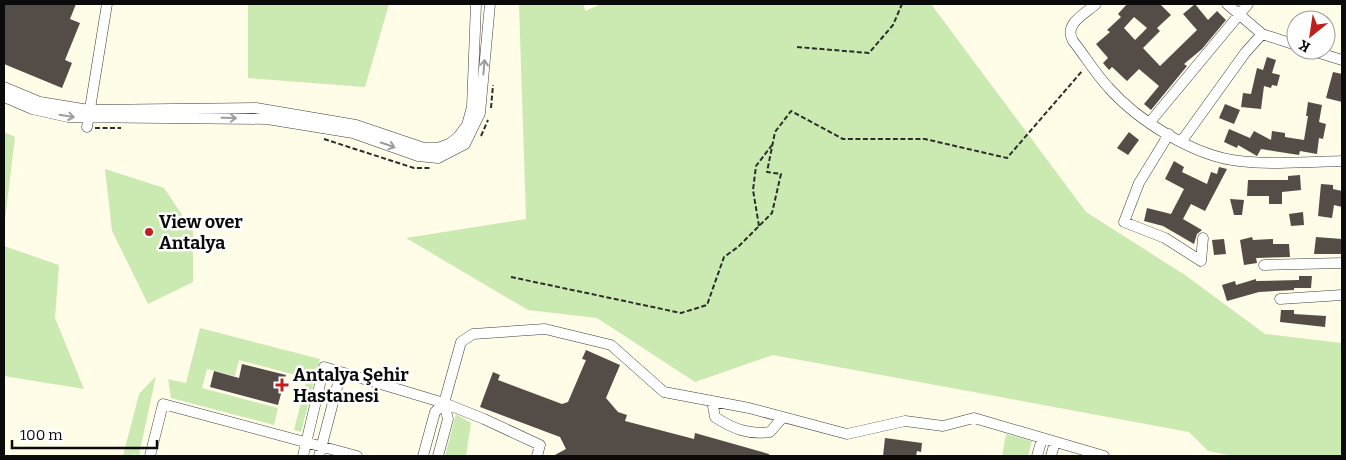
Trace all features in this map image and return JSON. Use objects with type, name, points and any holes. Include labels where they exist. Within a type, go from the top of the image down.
[{"type":"street","points":[[88,118],[107,4]]},
{"type":"street","points":[[4,87],[40,102],[88,118],[256,108],[356,125],[424,148],[438,148],[449,144],[458,137],[467,125],[472,107],[476,4]]},
{"type":"street","points":[[4,97],[32,109],[68,117],[267,119],[353,133],[418,156],[438,158],[465,144],[480,113],[490,4]]},
{"type":"street","points":[[1096,4],[1073,23],[1070,32],[1073,41],[1108,87],[1150,122],[1180,142],[1206,154],[1238,161],[1278,163],[1342,161]]},
{"type":"street","points":[[1227,4],[1262,34],[1286,42]]},
{"type":"street","points":[[1150,122],[1248,4]]},
{"type":"street","points":[[1180,142],[1240,60],[1262,34]]},
{"type":"street","points":[[1169,134],[1139,183],[1124,222],[1165,238],[1202,261],[1203,238]]},
{"type":"street","points":[[1264,265],[1342,263]]},
{"type":"street","points":[[1280,298],[1342,295]]},
{"type":"street","points":[[423,456],[435,412],[444,403],[461,342],[473,334],[545,329],[611,345],[664,392],[783,417],[847,434],[904,420],[943,426],[974,418],[1104,456]]},
{"type":"street","points":[[303,456],[324,368],[444,403],[484,419],[540,445],[537,456]]},
{"type":"street","points":[[320,452],[341,372]]},
{"type":"street","points":[[712,401],[715,417],[730,427],[755,434],[770,432],[783,417]]},
{"type":"street","points":[[438,456],[448,419],[444,403]]},
{"type":"street","points":[[150,456],[163,404],[307,443],[320,452],[357,456]]},
{"type":"street","points":[[1037,456],[1042,439]]},
{"type":"street","points":[[1051,456],[1055,442]]},
{"type":"path","points":[[797,47],[869,53],[893,25],[902,4]]},
{"type":"path","points":[[511,277],[681,313],[707,305],[724,257],[738,247],[772,213],[781,174],[767,172],[775,132],[791,111],[843,139],[925,139],[1007,158],[1089,62]]},
{"type":"path","points":[[759,226],[753,190],[756,166],[773,143]]},
{"type":"green space","points":[[248,4],[389,4],[365,87],[248,78]]},
{"type":"green space","points":[[519,4],[584,4],[585,11],[601,4],[931,4],[1086,212],[1185,275],[1265,334],[1342,343],[1342,456],[1234,456],[1208,451],[1189,432],[773,355],[695,382],[597,318],[528,310],[406,238],[526,219]]},
{"type":"green space","points":[[4,132],[15,137],[4,228]]},
{"type":"green space","points":[[105,169],[164,188],[193,231],[193,282],[148,304],[112,231]]},
{"type":"green space","points":[[4,246],[59,265],[55,318],[84,389],[4,376]]},
{"type":"green space","points":[[200,328],[320,359],[301,432],[294,430],[307,378],[239,360],[235,376],[207,369],[202,388],[278,408],[274,425],[171,398],[168,379],[186,383]]},
{"type":"green space","points":[[156,376],[139,455],[123,456],[139,394]]},
{"type":"green space","points":[[456,414],[471,423],[466,456],[445,456]]},
{"type":"green space","points":[[1006,434],[1032,441],[1028,456],[1002,456]]},
{"type":"building","points":[[4,4],[76,4],[70,19],[80,23],[65,60],[72,63],[62,88],[4,64]]},
{"type":"building","points":[[1127,4],[1160,4],[1171,15],[1157,28],[1160,31],[1143,48],[1160,66],[1197,30],[1183,14],[1195,4],[1208,20],[1217,11],[1226,20],[1202,49],[1184,64],[1187,66],[1151,110],[1144,104],[1159,86],[1139,69],[1127,81],[1112,67],[1109,70],[1103,63],[1108,58],[1096,44],[1110,32],[1107,30],[1121,17],[1118,14]],"holes":[[[1134,17],[1147,28],[1135,40],[1124,28]]]},
{"type":"building","points":[[1267,57],[1276,60],[1272,73],[1280,75],[1277,86],[1272,85],[1271,88],[1264,86],[1261,109],[1241,107],[1243,93],[1251,94],[1257,68],[1263,70]]},
{"type":"building","points":[[1333,72],[1342,74],[1342,102],[1326,98]]},
{"type":"building","points":[[1308,102],[1322,105],[1319,122],[1326,124],[1323,139],[1319,138],[1317,154],[1300,151],[1299,155],[1261,149],[1257,156],[1238,145],[1237,148],[1224,142],[1229,129],[1250,138],[1254,131],[1271,140],[1272,131],[1285,133],[1285,137],[1304,140]]},
{"type":"building","points":[[1225,104],[1240,110],[1234,124],[1219,118]]},
{"type":"building","points":[[1129,132],[1139,140],[1128,155],[1117,148]]},
{"type":"building","points":[[1174,161],[1184,167],[1182,172],[1207,184],[1211,172],[1217,174],[1219,167],[1227,169],[1205,211],[1191,204],[1183,219],[1202,230],[1197,234],[1194,244],[1163,226],[1144,221],[1147,208],[1171,214],[1184,189],[1165,179]]},
{"type":"building","points":[[1300,175],[1301,190],[1282,192],[1282,204],[1269,204],[1269,196],[1247,196],[1248,180],[1288,180],[1288,176]]},
{"type":"building","points":[[1321,184],[1333,185],[1333,189],[1342,191],[1342,207],[1334,205],[1332,218],[1318,216]]},
{"type":"building","points":[[1230,199],[1244,200],[1242,215],[1234,215]]},
{"type":"building","points":[[1303,212],[1304,225],[1291,226],[1289,214]]},
{"type":"building","points":[[1252,237],[1253,240],[1273,239],[1273,244],[1289,244],[1290,257],[1256,258],[1257,263],[1244,265],[1240,240]]},
{"type":"building","points":[[1316,237],[1342,239],[1341,254],[1314,254]]},
{"type":"building","points":[[1224,239],[1226,254],[1214,255],[1212,240]]},
{"type":"building","points":[[1299,276],[1312,276],[1311,288],[1259,292],[1227,301],[1222,285],[1235,281],[1236,285],[1256,279],[1256,281],[1299,280]]},
{"type":"building","points":[[1281,310],[1294,310],[1294,314],[1326,316],[1325,327],[1280,322]]},
{"type":"building","points":[[586,350],[620,365],[606,398],[618,412],[627,415],[625,421],[694,439],[695,433],[769,454],[769,456],[553,456],[566,449],[560,437],[480,407],[493,372],[500,375],[498,380],[562,404],[568,402],[586,360],[582,359]]},
{"type":"building","points":[[242,364],[286,375],[278,405],[210,387],[214,371],[239,378]]},
{"type":"building","points":[[885,438],[922,443],[921,452],[917,451],[916,456],[883,456]]},
{"type":"place","name":"View over Antalya","points":[[149,232]]},
{"type":"place","name":"Antalya Şehir Hastanesi","points":[[282,385]]}]
